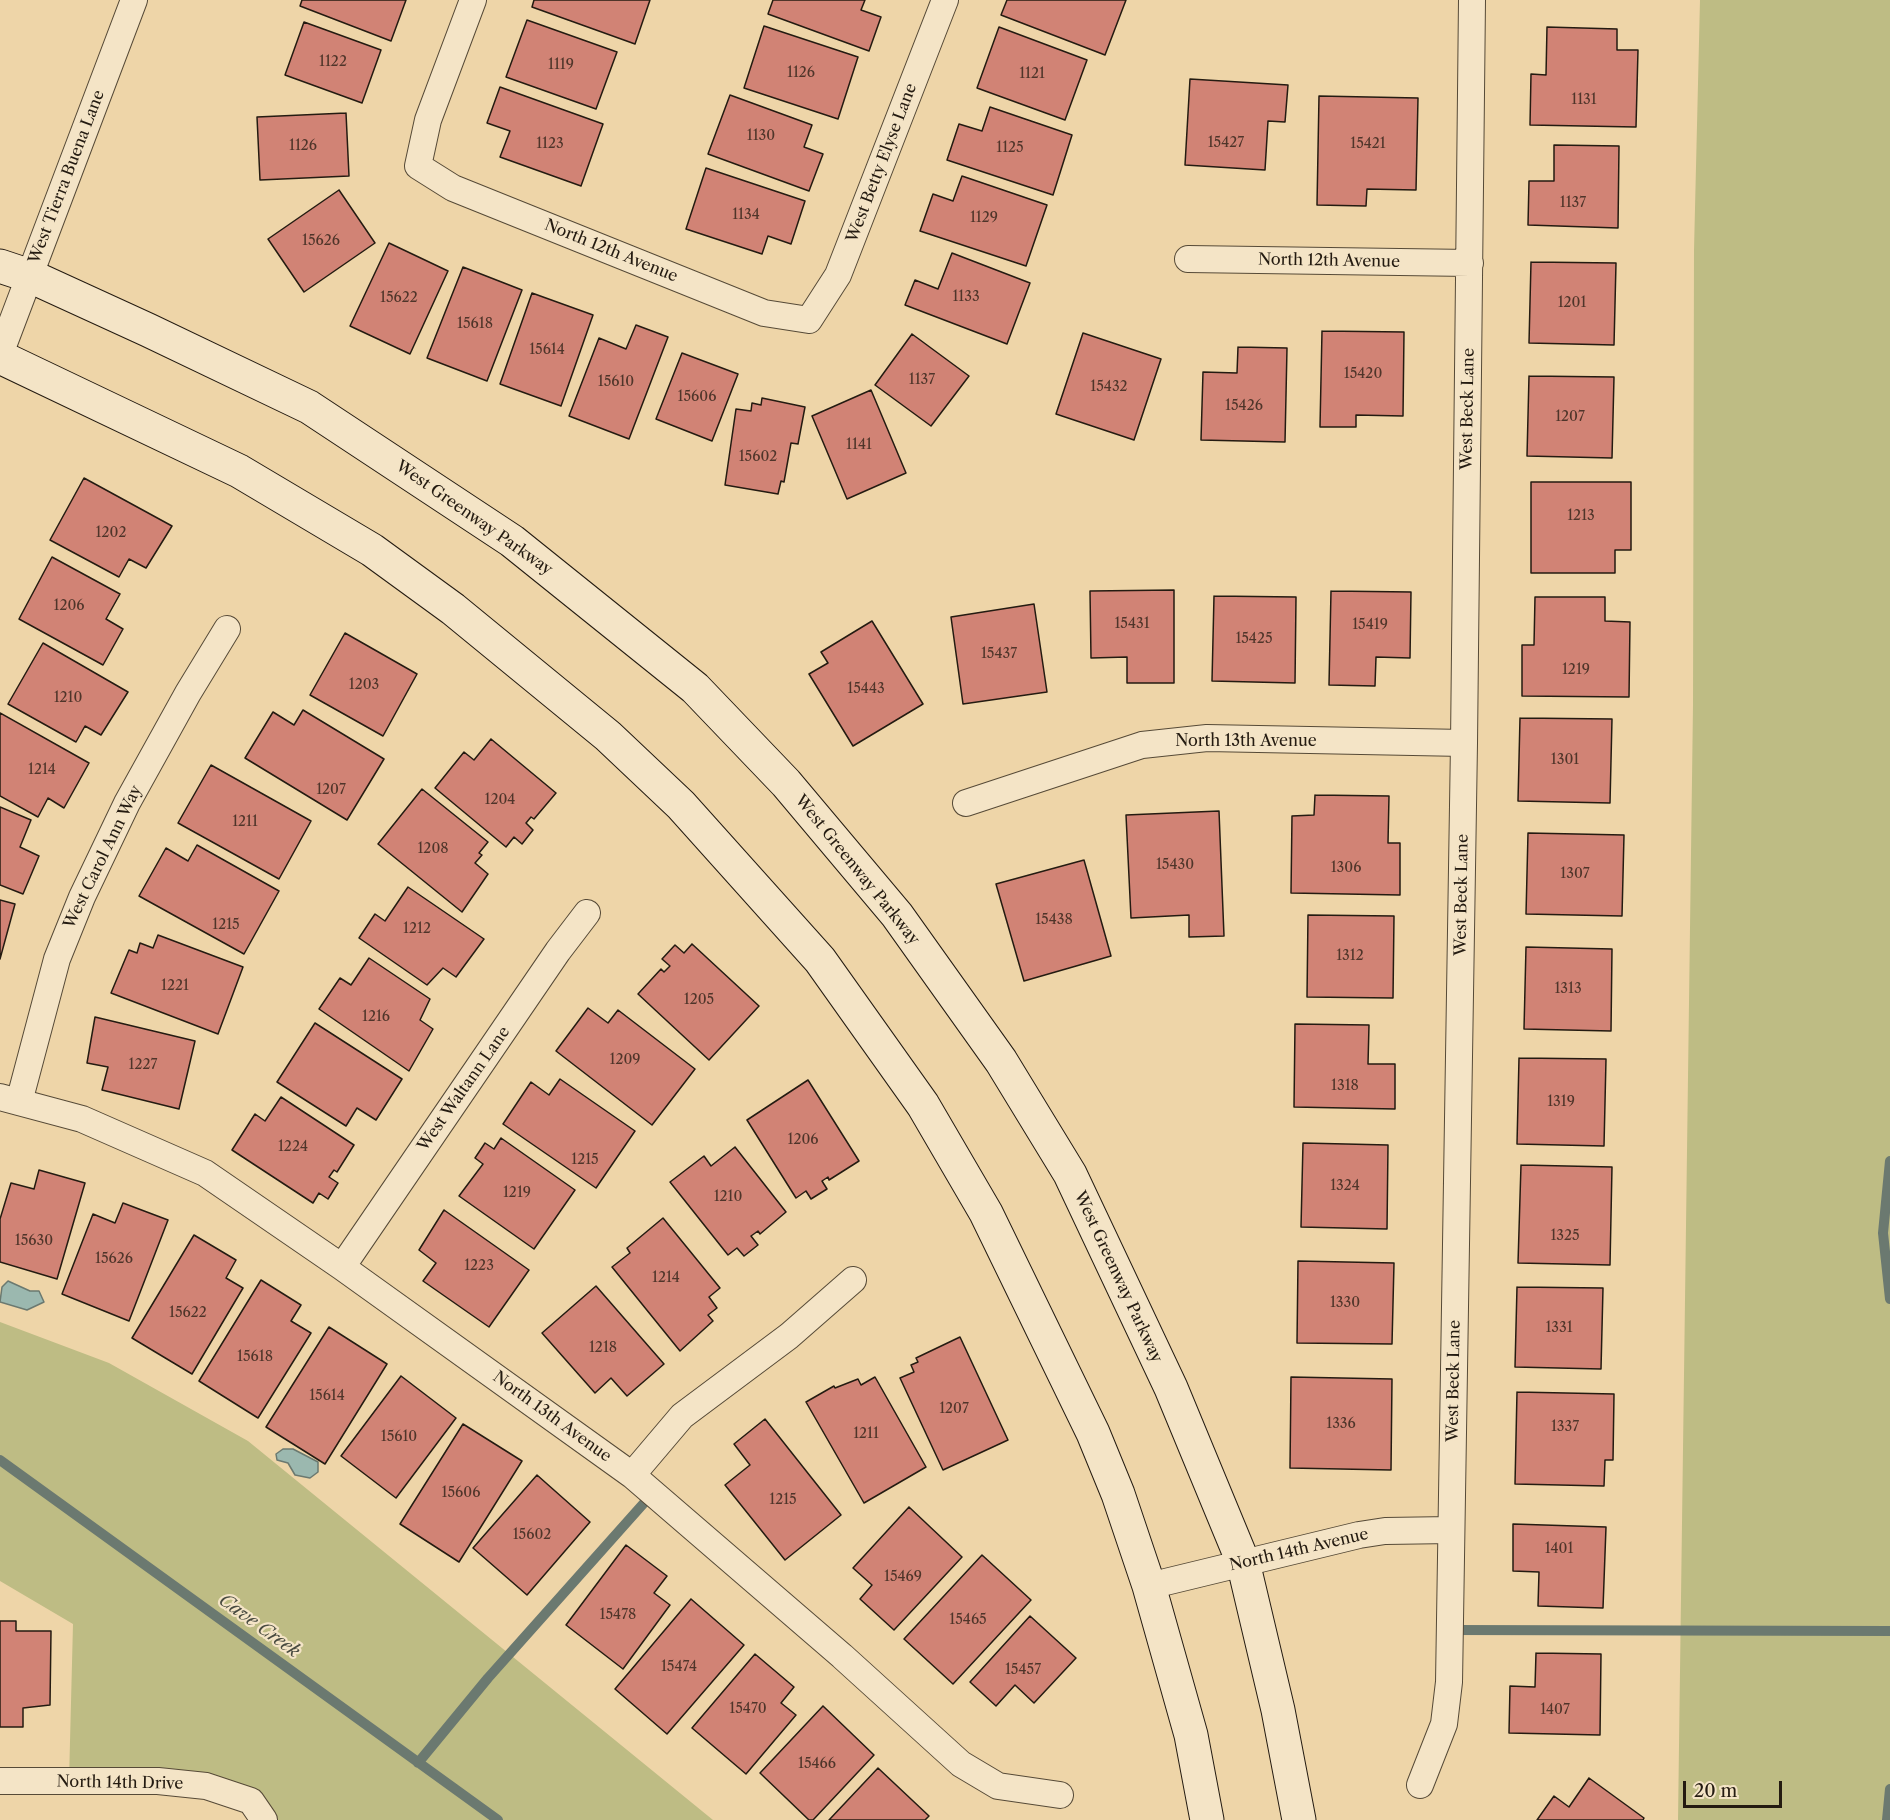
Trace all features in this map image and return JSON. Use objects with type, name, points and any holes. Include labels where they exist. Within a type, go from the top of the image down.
[{"type":"main road","name":"West Greenway Parkway","points":[[15,271],[309,407],[512,541],[695,688],[786,783],[897,915],[1001,1061],[1070,1174],[1171,1388],[1243,1562],[1278,1710],[1299,1820]]},
{"type":"main road","points":[[0,355],[238,471],[372,550],[520,662],[608,736],[681,805],[820,960],[923,1106],[986,1213],[1093,1433],[1118,1494],[1149,1586],[1191,1735],[1207,1820]]},
{"type":"street","name":"West Tierra Buena Lane","points":[[0,355],[15,271],[134,0]]},
{"type":"street","name":"North 12th Avenue","points":[[473,0],[428,120],[418,166],[453,188],[764,313],[809,320]]},
{"type":"street","name":"West Betty Elyse Lane","points":[[809,320],[838,275],[945,0]]},
{"type":"street","name":"West Beck Lane","points":[[1420,1785],[1444,1724],[1449,1682],[1464,743],[1472,0]]},
{"type":"street","name":"North 12th Avenue","points":[[1188,259],[1470,263]]},
{"type":"street","name":"West Carol Ann Way","points":[[9,1100],[57,959],[86,888],[127,803],[188,693],[227,629]]},
{"type":"street","name":"North 13th Avenue","points":[[966,803],[1142,744],[1207,738],[1464,743]]},
{"type":"street","name":"West Waltann Lane","points":[[342,1267],[558,951],[587,913]]},
{"type":"street","name":"North 13th Avenue","points":[[9,1100],[82,1119],[205,1173],[342,1267],[632,1475],[842,1656],[961,1764],[998,1786],[1060,1796]]},
{"type":"street","points":[[632,1475],[682,1416],[789,1336],[853,1280]]},
{"type":"street","name":"North 14th Avenue","points":[[1149,1586],[1359,1535],[1385,1531],[1451,1530]]},
{"type":"street","name":"North 14th Drive","points":[[0,1781],[158,1781],[206,1786],[251,1801],[264,1820]]},
{"type":"shaded area","points":[[1700,0],[1890,0],[1890,1820],[1678,1820],[1693,705],[1694,250]]},
{"type":"shaded area","points":[[0,1322],[109,1363],[248,1441],[713,1820],[264,1820],[251,1801],[69,1781],[73,1624],[0,1581]]},
{"type":"water","points":[[8,1281],[30,1291],[39,1291],[44,1302],[27,1310],[0,1302],[2,1287]]},
{"type":"water","points":[[283,1449],[293,1449],[318,1462],[318,1472],[310,1478],[295,1475],[288,1463],[277,1460],[276,1454]]},
{"type":"building","points":[[302,0],[406,0],[391,41],[300,6]]},
{"type":"building","points":[[534,0],[650,0],[635,44],[532,7]]},
{"type":"building","points":[[773,0],[865,0],[861,10],[881,17],[869,51],[768,14]]},
{"type":"building","points":[[1007,0],[1126,0],[1105,55],[1001,15]]},
{"type":"building","points":[[527,20],[617,52],[596,109],[506,77]]},
{"type":"building","points":[[304,22],[381,50],[362,103],[285,75]]},
{"type":"building","points":[[764,26],[858,57],[838,119],[744,88]]},
{"type":"building","points":[[999,27],[1087,60],[1065,120],[977,88]]},
{"type":"building","points":[[1547,27],[1617,29],[1617,50],[1638,50],[1636,127],[1530,125],[1531,74],[1546,75]]},
{"type":"building","points":[[1190,79],[1288,85],[1285,122],[1268,121],[1265,170],[1185,165]]},
{"type":"building","points":[[500,87],[603,124],[581,186],[500,157],[510,131],[487,123]]},
{"type":"building","points":[[730,95],[812,125],[804,147],[823,154],[809,191],[708,154]]},
{"type":"building","points":[[1319,96],[1418,98],[1416,190],[1367,189],[1366,206],[1317,205]]},
{"type":"building","points":[[990,107],[1072,135],[1053,195],[947,160],[959,124],[982,131]]},
{"type":"building","points":[[346,113],[349,176],[260,180],[257,117]]},
{"type":"building","points":[[1554,145],[1619,146],[1618,228],[1528,225],[1529,181],[1554,181]]},
{"type":"building","points":[[706,168],[805,201],[791,244],[768,236],[762,254],[686,229]]},
{"type":"building","points":[[962,176],[1047,205],[1026,266],[920,231],[933,194],[953,201]]},
{"type":"building","points":[[339,190],[375,243],[304,292],[268,239]]},
{"type":"building","points":[[389,243],[448,271],[410,354],[350,326]]},
{"type":"building","points":[[952,253],[1030,283],[1007,344],[905,305],[915,280],[938,289]]},
{"type":"building","points":[[1531,262],[1616,263],[1614,345],[1529,343]]},
{"type":"building","points":[[463,267],[522,290],[487,381],[427,358]]},
{"type":"building","points":[[532,293],[593,315],[561,406],[500,384]]},
{"type":"building","points":[[636,325],[668,337],[629,439],[569,416],[599,338],[626,349]]},
{"type":"building","points":[[1322,331],[1404,332],[1403,416],[1356,415],[1356,427],[1320,427]]},
{"type":"building","points":[[1083,333],[1161,359],[1134,440],[1056,414]]},
{"type":"building","points":[[912,334],[969,376],[931,426],[875,385]]},
{"type":"building","points":[[1238,347],[1287,348],[1285,442],[1201,440],[1203,372],[1237,373]]},
{"type":"building","points":[[682,353],[738,374],[712,441],[656,419]]},
{"type":"building","points":[[1529,376],[1614,377],[1612,458],[1527,456]]},
{"type":"building","points":[[871,390],[906,473],[847,499],[812,416]]},
{"type":"building","points":[[762,398],[805,407],[798,444],[791,443],[784,482],[781,481],[778,494],[725,485],[736,409],[751,411],[752,403],[761,405]]},
{"type":"building","points":[[84,478],[172,526],[146,568],[129,559],[119,577],[50,540]]},
{"type":"building","points":[[1531,482],[1631,482],[1631,550],[1615,550],[1615,573],[1531,573]]},
{"type":"building","points":[[52,557],[120,594],[106,619],[123,629],[103,665],[19,619]]},
{"type":"building","points":[[1174,590],[1174,683],[1127,683],[1127,657],[1091,658],[1090,591]]},
{"type":"building","points":[[1331,591],[1411,592],[1410,658],[1376,657],[1375,686],[1329,685]]},
{"type":"building","points":[[1214,596],[1296,597],[1295,683],[1212,681]]},
{"type":"building","points":[[1535,597],[1605,597],[1605,621],[1630,622],[1629,697],[1522,696],[1522,645],[1534,645]]},
{"type":"building","points":[[1034,604],[1047,692],[963,704],[951,617]]},
{"type":"building","points":[[872,621],[923,704],[853,746],[809,674],[828,663],[821,652]]},
{"type":"building","points":[[345,633],[417,674],[383,736],[310,695]]},
{"type":"building","points":[[43,643],[128,692],[101,735],[85,726],[76,742],[8,704]]},
{"type":"building","points":[[303,710],[384,759],[347,820],[245,758],[273,712],[294,725]]},
{"type":"building","points":[[0,713],[89,763],[64,808],[48,798],[38,817],[0,796]]},
{"type":"building","points":[[1520,718],[1612,719],[1610,803],[1518,801]]},
{"type":"building","points":[[491,739],[556,793],[534,819],[531,817],[526,823],[533,830],[522,844],[514,837],[506,847],[435,788],[464,752],[474,760]]},
{"type":"building","points":[[211,765],[311,821],[279,879],[178,823]]},
{"type":"building","points":[[422,789],[488,842],[479,853],[482,855],[475,863],[488,874],[462,912],[378,844]]},
{"type":"building","points":[[1315,795],[1389,796],[1388,843],[1400,843],[1400,895],[1291,893],[1292,816],[1314,815]]},
{"type":"building","points":[[0,807],[31,820],[20,847],[39,856],[23,894],[0,885]]},
{"type":"building","points":[[1219,811],[1224,936],[1189,937],[1189,915],[1131,918],[1126,815]]},
{"type":"building","points":[[1528,833],[1624,835],[1622,916],[1526,914]]},
{"type":"building","points":[[197,845],[279,891],[244,954],[139,896],[166,848],[188,861]]},
{"type":"building","points":[[1084,860],[1111,956],[1024,981],[996,884]]},
{"type":"building","points":[[408,887],[484,939],[456,977],[443,968],[427,985],[359,938],[375,914],[385,921]]},
{"type":"building","points":[[0,900],[15,904],[0,959]]},
{"type":"building","points":[[1308,915],[1394,916],[1393,998],[1307,997]]},
{"type":"building","points":[[158,935],[243,967],[218,1034],[111,993],[129,950],[137,953],[140,943],[153,948]]},
{"type":"building","points":[[692,944],[759,1006],[709,1060],[638,994],[661,969],[664,972],[670,966],[662,959],[675,945],[684,953]]},
{"type":"building","points":[[1526,947],[1612,949],[1611,1031],[1524,1029]]},
{"type":"building","points":[[369,958],[430,999],[420,1020],[433,1029],[409,1071],[319,1009],[340,978],[351,985]]},
{"type":"building","points":[[588,1008],[608,1023],[618,1010],[695,1069],[652,1125],[556,1051]]},
{"type":"building","points":[[95,1017],[195,1041],[179,1109],[102,1090],[108,1067],[87,1063]]},
{"type":"building","points":[[315,1023],[402,1079],[376,1120],[357,1108],[346,1126],[277,1082]]},
{"type":"building","points":[[1295,1024],[1369,1025],[1368,1064],[1395,1064],[1395,1109],[1294,1107]]},
{"type":"building","points":[[1519,1058],[1606,1059],[1604,1146],[1517,1144]]},
{"type":"building","points":[[560,1079],[635,1131],[596,1188],[503,1124],[531,1082],[549,1095]]},
{"type":"building","points":[[808,1080],[859,1161],[829,1180],[828,1177],[822,1181],[827,1189],[811,1199],[806,1191],[796,1198],[747,1120]]},
{"type":"building","points":[[281,1097],[354,1145],[337,1172],[334,1170],[329,1177],[338,1183],[328,1199],[319,1193],[313,1203],[232,1150],[255,1114],[265,1121]]},
{"type":"building","points":[[501,1138],[575,1190],[534,1249],[459,1196],[483,1164],[475,1158],[485,1143],[494,1149]]},
{"type":"building","points":[[1303,1143],[1388,1145],[1387,1229],[1301,1227]]},
{"type":"building","points":[[735,1147],[786,1212],[760,1234],[758,1231],[751,1236],[758,1245],[744,1256],[737,1248],[728,1255],[670,1182],[704,1156],[711,1166]]},
{"type":"building","points":[[1521,1165],[1612,1167],[1610,1265],[1518,1263]]},
{"type":"building","points":[[39,1170],[85,1183],[57,1279],[0,1262],[0,1219],[11,1183],[34,1189]]},
{"type":"building","points":[[123,1203],[168,1220],[129,1321],[62,1294],[93,1214],[115,1223]]},
{"type":"building","points":[[444,1210],[529,1270],[489,1327],[423,1281],[436,1263],[419,1250]]},
{"type":"building","points":[[663,1218],[720,1288],[709,1297],[717,1308],[708,1315],[713,1321],[680,1351],[612,1267],[630,1253],[627,1248]]},
{"type":"building","points":[[194,1235],[236,1260],[226,1278],[243,1288],[192,1374],[132,1338]]},
{"type":"building","points":[[1298,1261],[1394,1263],[1392,1344],[1297,1343]]},
{"type":"building","points":[[261,1280],[301,1305],[291,1321],[311,1333],[258,1418],[199,1381]]},
{"type":"building","points":[[596,1286],[664,1364],[627,1396],[611,1378],[595,1393],[542,1333]]},
{"type":"building","points":[[1517,1287],[1603,1288],[1601,1369],[1515,1367]]},
{"type":"building","points":[[329,1327],[387,1364],[325,1464],[266,1427]]},
{"type":"building","points":[[960,1337],[1008,1440],[943,1470],[900,1378],[914,1372],[911,1365],[918,1362],[916,1358]]},
{"type":"building","points":[[401,1376],[456,1418],[396,1498],[341,1456]]},
{"type":"building","points":[[875,1377],[926,1467],[864,1503],[806,1402],[834,1386],[835,1388],[858,1379],[861,1385]]},
{"type":"building","points":[[1291,1377],[1392,1379],[1391,1470],[1290,1468]]},
{"type":"building","points":[[1517,1392],[1614,1394],[1613,1460],[1605,1460],[1604,1486],[1515,1484]]},
{"type":"building","points":[[765,1419],[841,1515],[785,1560],[725,1485],[750,1465],[734,1444]]},
{"type":"building","points":[[463,1424],[522,1461],[459,1562],[400,1524]]},
{"type":"building","points":[[537,1475],[590,1522],[527,1595],[473,1548]]},
{"type":"building","points":[[909,1507],[962,1557],[894,1630],[860,1599],[872,1585],[853,1568]]},
{"type":"building","points":[[1513,1524],[1606,1527],[1603,1608],[1538,1606],[1539,1572],[1513,1571]]},
{"type":"building","points":[[626,1545],[667,1576],[654,1593],[670,1605],[623,1669],[566,1625]]},
{"type":"building","points":[[982,1555],[1031,1600],[953,1684],[904,1639]]},
{"type":"building","points":[[691,1599],[744,1645],[667,1734],[615,1689]]},
{"type":"building","points":[[1030,1616],[1076,1658],[1034,1703],[1015,1685],[996,1706],[970,1682]]},
{"type":"building","points":[[0,1621],[16,1621],[16,1631],[51,1631],[50,1705],[23,1708],[23,1727],[0,1727]]},
{"type":"building","points":[[1536,1653],[1601,1654],[1600,1735],[1509,1733],[1510,1686],[1535,1687]]},
{"type":"building","points":[[755,1654],[794,1687],[781,1703],[796,1715],[746,1774],[692,1728]]},
{"type":"building","points":[[823,1706],[874,1755],[813,1820],[809,1820],[760,1773]]},
{"type":"building","points":[[878,1768],[929,1816],[925,1820],[829,1820]]},
{"type":"building","points":[[1589,1778],[1644,1818],[1643,1820],[1537,1820],[1554,1796],[1569,1807]]},
{"type":"waterway","points":[[1890,1161],[1883,1233],[1890,1299]]},
{"type":"waterway","name":"Cave Creek","points":[[0,1460],[498,1820]]},
{"type":"waterway","points":[[418,1763],[488,1678],[652,1494]]},
{"type":"waterway","points":[[1450,1630],[1890,1631]]},
{"type":"waterway","points":[[1887,1820],[1890,1789]]}]
